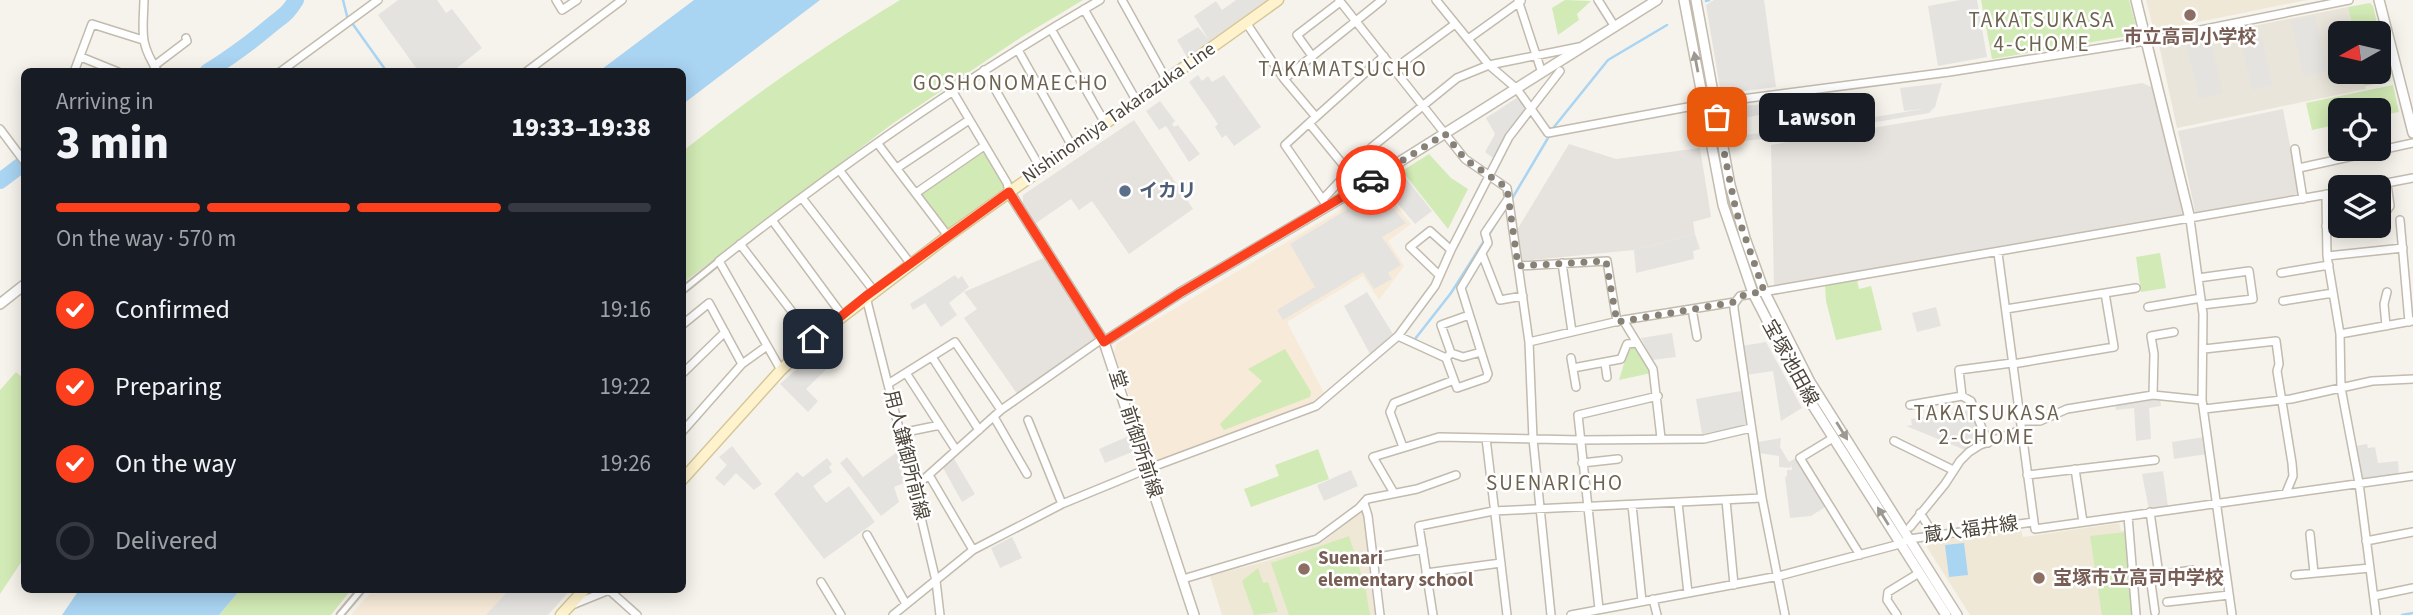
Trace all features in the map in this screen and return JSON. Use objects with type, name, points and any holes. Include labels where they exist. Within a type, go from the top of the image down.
[{"type":"main road","name":"Nishinomiya Takarazuka Line","points":[[686,471],[781,370],[842,315],[1136,100],[1247,24],[1274,1]]},
{"type":"main road","points":[[565,611],[581,593]]},
{"type":"street","points":[[144,0],[143,40],[145,51],[155,68]]},
{"type":"street","points":[[285,68],[378,0]]},
{"type":"street","points":[[556,0],[562,10],[577,0]]},
{"type":"street","points":[[531,68],[622,0]]},
{"type":"street","points":[[686,287],[802,198],[984,70],[1100,0]]},
{"type":"street","points":[[1122,0],[1166,79]]},
{"type":"street","points":[[1284,79],[1382,0]]},
{"type":"street","points":[[1436,0],[1489,65],[1517,89],[1548,133],[1714,102],[1949,72],[2146,41],[2349,0]]},
{"type":"street","points":[[1598,0],[1615,27]]},
{"type":"street","points":[[914,488],[1001,410],[1103,341],[1325,203],[1358,188],[1657,0]]},
{"type":"street","name":"宝塚池田線","points":[[1684,0],[1723,205],[1753,293],[1792,371],[1833,438],[1905,541],[1919,573],[1946,615]]},
{"type":"street","points":[[1696,0],[1736,211],[1764,291],[1810,382],[1905,541],[1957,615]]},
{"type":"street","points":[[2136,0],[2190,219],[2201,301],[2204,349],[2202,400],[2232,615]]},
{"type":"street","points":[[2379,0],[2413,133]]},
{"type":"street","points":[[1312,57],[1297,35],[1339,1],[1465,159],[1507,188],[1529,342],[1534,439],[1551,615]]},
{"type":"street","points":[[1468,39],[1520,1],[1542,73]]},
{"type":"street","points":[[1084,9],[1136,100]]},
{"type":"street","points":[[76,68],[92,24],[143,40]]},
{"type":"street","points":[[1247,24],[1284,79],[1316,117]]},
{"type":"street","points":[[1394,69],[1455,24]]},
{"type":"street","points":[[1051,29],[1105,123]]},
{"type":"street","points":[[157,68],[187,40]]},
{"type":"street","points":[[1325,203],[1372,147],[1457,78],[1489,65],[1583,47]]},
{"type":"street","points":[[1018,50],[1072,146]]},
{"type":"street","points":[[1325,203],[1285,145],[1384,56]]},
{"type":"street","points":[[81,57],[108,68]]},
{"type":"street","points":[[984,70],[1041,169]]},
{"type":"street","points":[[893,615],[973,550],[1062,504],[1316,406],[1398,336],[1435,286],[1509,137],[1560,71]]},
{"type":"street","points":[[953,92],[1007,183],[1009,192]]},
{"type":"street","points":[[897,168],[969,120]]},
{"type":"street","points":[[1309,123],[1349,172],[1358,188]]},
{"type":"street","points":[[0,129],[20,155]]},
{"type":"street","points":[[2299,169],[2413,143]]},
{"type":"street","points":[[878,144],[948,236]]},
{"type":"street","points":[[915,193],[984,146]]},
{"type":"street","points":[[2295,149],[2304,199]]},
{"type":"street","points":[[840,171],[910,263]]},
{"type":"street","points":[[2391,183],[2413,178]]},
{"type":"street","name":"堂ノ前御所前線","points":[[1009,192],[1103,341],[1194,615]]},
{"type":"street","points":[[1785,615],[1762,498],[1734,309],[1740,296],[2326,194],[2327,256],[2340,334],[2341,388],[2359,483],[2376,615]]},
{"type":"street","points":[[802,198],[870,293]]},
{"type":"street","points":[[1469,315],[1441,324],[1457,388],[1486,378],[1488,374],[1461,288],[1488,243],[1485,233],[1508,199]]},
{"type":"street","points":[[772,220],[842,315]]},
{"type":"street","points":[[2340,334],[2411,321],[2400,220]]},
{"type":"street","points":[[1439,275],[1410,247],[1430,231],[1451,250]]},
{"type":"street","points":[[740,244],[813,339]]},
{"type":"street","points":[[2327,256],[2403,248]]},
{"type":"street","points":[[1998,253],[2034,522]]},
{"type":"street","points":[[1482,254],[1500,300],[1522,296]]},
{"type":"street","points":[[719,261],[781,370]]},
{"type":"street","points":[[1518,266],[1606,261],[1620,321],[1653,369],[1661,438]]},
{"type":"street","points":[[1562,263],[1572,332]]},
{"type":"street","points":[[2281,273],[2329,265]]},
{"type":"street","points":[[2148,307],[2253,299],[2249,271],[2198,278]]},
{"type":"street","points":[[0,304],[21,287]]},
{"type":"street","points":[[2006,309],[2136,288]]},
{"type":"street","points":[[2386,326],[2384,304],[2387,292]]},
{"type":"street","name":"用人鎌御所前線","points":[[870,293],[888,384],[936,581],[940,615]]},
{"type":"street","points":[[1962,396],[1959,370],[2114,347],[2105,293]]},
{"type":"street","points":[[2283,301],[2333,293]]},
{"type":"street","points":[[1529,342],[1620,321],[1735,302]]},
{"type":"street","points":[[686,322],[709,303],[742,363]]},
{"type":"street","points":[[1692,309],[1697,337]]},
{"type":"street","points":[[686,370],[725,332]]},
{"type":"street","points":[[2153,395],[2154,354],[2151,336],[2174,332]]},
{"type":"street","points":[[1398,336],[1449,356],[1463,357],[1481,352]]},
{"type":"street","points":[[2204,349],[2276,341],[2280,364],[2277,371],[2293,475],[2286,493]]},
{"type":"street","points":[[888,384],[955,342],[1001,410]]},
{"type":"street","points":[[1573,368],[1621,359],[1627,344],[1637,343]]},
{"type":"street","points":[[686,427],[742,363],[767,346]]},
{"type":"street","points":[[932,357],[979,430]]},
{"type":"street","points":[[1571,358],[1576,387]]},
{"type":"street","points":[[1605,363],[1607,377]]},
{"type":"street","points":[[906,373],[956,450]]},
{"type":"street","points":[[2204,409],[2282,400],[2372,381],[2413,379]]},
{"type":"street","points":[[1403,447],[1390,412],[1394,403],[1454,380]]},
{"type":"street","points":[[1910,527],[1969,452],[2021,425],[2067,410],[2153,395],[2202,400]]},
{"type":"street","points":[[1602,611],[1586,507],[1578,415],[1658,396]]},
{"type":"street","points":[[1910,405],[1962,396],[1972,401],[1988,443]]},
{"type":"street","points":[[994,416],[1027,474]]},
{"type":"street","points":[[1028,420],[1062,504]]},
{"type":"street","points":[[901,433],[940,425]]},
{"type":"street","points":[[1394,493],[1373,457],[1439,437],[1704,439],[1751,428]]},
{"type":"street","points":[[1486,438],[1507,615]]},
{"type":"street","points":[[1833,438],[1800,458],[1860,555]]},
{"type":"street","points":[[1894,442],[1953,470]]},
{"type":"street","points":[[1582,463],[1618,459]]},
{"type":"street","points":[[2027,475],[2155,460]]},
{"type":"street","points":[[2075,469],[2083,522]]},
{"type":"street","points":[[929,475],[973,550]]},
{"type":"street","points":[[1182,579],[1317,539],[1367,499],[1417,489],[1455,475]]},
{"type":"street","name":"蔵人福井線","points":[[1571,615],[1779,576],[1934,535],[2034,522],[2035,529],[2413,476]]},
{"type":"street","points":[[1433,615],[1419,526],[1493,510],[1762,498]]},
{"type":"street","points":[[1727,500],[1734,584]]},
{"type":"street","points":[[1364,503],[1368,516],[1380,615]]},
{"type":"street","points":[[1678,503],[1688,593]]},
{"type":"street","points":[[1632,505],[1642,601]]},
{"type":"street","points":[[2151,512],[2159,575]]},
{"type":"street","points":[[1920,513],[1934,535]]},
{"type":"street","points":[[2128,516],[2136,615]]},
{"type":"street","points":[[2367,541],[2413,532]]},
{"type":"street","points":[[2309,534],[2314,573]]},
{"type":"street","points":[[867,535],[906,604]]},
{"type":"street","points":[[1373,558],[1423,549]]},
{"type":"street","points":[[1426,573],[1501,563]]},
{"type":"street","points":[[2295,575],[2370,568]]},
{"type":"street","points":[[2155,612],[2150,576],[2193,570]]},
{"type":"street","points":[[1897,615],[1887,600],[1888,592],[1919,573]]},
{"type":"street","points":[[821,582],[841,615]]},
{"type":"street","points":[[2374,596],[2413,588]]},
{"type":"street","points":[[340,615],[358,593]]},
{"type":"street","points":[[565,611],[603,593]]},
{"type":"street","points":[[612,593],[637,615]]},
{"type":"street","points":[[2167,602],[2229,595]]},
{"type":"street","points":[[1653,599],[1657,615]]},
{"type":"street","points":[[1622,605],[1624,615]]},
{"type":"shaded area","points":[[398,0],[437,0],[446,13],[452,9],[482,48],[457,68],[416,68],[378,15]]},
{"type":"shaded area","points":[[1236,0],[1267,0],[1187,57],[1177,40],[1198,27],[1209,40],[1194,16],[1216,1],[1222,10]]},
{"type":"shaded area","points":[[1714,0],[1764,0],[1776,87],[1728,93],[1720,88],[1706,5]]},
{"type":"shaded area","points":[[1977,0],[1987,57],[1938,66],[1928,6]]},
{"type":"shaded area","name":"市立高司小学校","points":[[2146,0],[2307,0],[2154,31]]},
{"type":"shaded area","points":[[2348,7],[2351,21],[2328,21],[2328,84],[2365,84],[2366,89],[2177,128],[2159,45]]},
{"type":"shaded area","points":[[2315,16],[2328,71],[2304,77],[2291,21]]},
{"type":"shaded area","points":[[2261,35],[2273,85],[2252,90],[2240,39]]},
{"type":"shaded area","points":[[2210,37],[2223,93],[2199,99],[2186,43]]},
{"type":"shaded area","points":[[1198,75],[1202,81],[1208,76],[1212,82],[1224,75],[1261,127],[1234,146],[1226,135],[1222,138],[1215,127],[1218,124],[1189,82]]},
{"type":"shaded area","points":[[1942,83],[1935,107],[1929,113],[1744,141],[1734,136],[1808,128],[1923,109],[1904,111],[1900,88]]},
{"type":"shaded area","points":[[2142,83],[2154,88],[2184,216],[2162,219],[2162,223],[1774,286],[1771,145]]},
{"type":"shaded area","points":[[1518,97],[1525,108],[1524,112],[1493,158],[1485,152],[1495,134],[1486,118]]},
{"type":"shaded area","points":[[1160,101],[1175,121],[1172,124],[1174,127],[1178,125],[1200,154],[1189,162],[1166,126],[1159,130],[1146,111]]},
{"type":"shaded area","points":[[1764,104],[1765,114],[1748,117],[1745,132],[1730,135],[1727,117],[1732,107]]},
{"type":"shaded area","points":[[2283,109],[2300,198],[2196,216],[2178,131]]},
{"type":"shaded area","points":[[1134,120],[1193,209],[1129,254],[1092,201],[1079,210],[1071,199],[1036,223],[1023,202],[1023,195]]},
{"type":"shaded area","points":[[1569,144],[1616,159],[1700,148],[1711,217],[1693,222],[1695,234],[1634,250],[1522,261],[1517,230]]},
{"type":"shaded area","points":[[1401,172],[1432,211],[1415,224],[1381,184]]},
{"type":"shaded area","points":[[1381,186],[1411,224],[1388,241],[1404,266],[1379,300],[1363,276],[1287,322],[1324,393],[1313,402],[1167,458],[1151,458],[1114,352],[1117,343]]},
{"type":"shaded area","points":[[1378,191],[1406,223],[1382,237],[1401,265],[1388,273],[1392,279],[1374,289],[1363,272],[1283,320],[1277,310],[1315,287],[1290,244]]},
{"type":"shaded area","points":[[1695,234],[1700,249],[1693,251],[1694,259],[1636,273],[1634,250]]},
{"type":"shaded area","points":[[1046,257],[1082,312],[1096,339],[1018,395],[964,318],[977,309],[964,292]]},
{"type":"shaded area","points":[[955,275],[958,279],[962,276],[969,287],[949,303],[957,315],[941,327],[925,303],[913,310],[910,304]]},
{"type":"shaded area","points":[[1367,292],[1393,334],[1370,354],[1344,306]]},
{"type":"shaded area","points":[[1936,307],[1941,326],[1917,332],[1912,313]]},
{"type":"shaded area","points":[[1672,333],[1676,357],[1652,360],[1641,338]]},
{"type":"shaded area","points":[[827,342],[833,348],[829,352],[836,360],[806,389],[818,401],[808,412],[780,384]]},
{"type":"shaded area","points":[[1766,342],[1802,408],[1781,421],[1773,371],[1746,375],[1742,346]]},
{"type":"shaded area","points":[[1741,391],[1746,425],[1702,434],[1696,399]]},
{"type":"shaded area","points":[[2160,398],[2161,406],[2149,408],[2151,439],[2136,441],[2134,408],[2116,410],[2115,403]]},
{"type":"shaded area","points":[[1972,410],[1984,438],[1965,450],[1906,426],[1912,425],[1911,419]]},
{"type":"shaded area","points":[[1131,435],[1137,450],[1105,463],[1099,449]]},
{"type":"shaded area","points":[[2204,437],[2207,454],[2174,459],[2172,442]]},
{"type":"shaded area","points":[[1781,438],[1780,447],[1789,462],[1796,458],[1825,507],[1811,516],[1790,518],[1785,477],[1787,470],[1792,470],[1791,465],[1790,468],[1779,467],[1779,456],[1759,453],[1758,442]]},
{"type":"shaded area","points":[[2367,444],[2368,448],[2375,447],[2378,463],[2398,461],[2399,474],[2360,479],[2356,446]]},
{"type":"shaded area","points":[[732,446],[762,484],[754,490],[736,473],[724,486],[715,478],[727,465],[719,457]]},
{"type":"shaded area","points":[[897,452],[904,483],[894,487],[899,502],[881,516],[840,463],[847,457],[863,477]]},
{"type":"shaded area","points":[[953,457],[975,494],[962,502],[942,466]]},
{"type":"shaded area","points":[[827,458],[832,464],[829,467],[832,472],[813,486],[826,503],[849,486],[875,522],[824,559],[774,494],[797,472],[803,477]]},
{"type":"shaded area","points":[[1351,470],[1358,486],[1324,501],[1317,485]]},
{"type":"shaded area","points":[[2163,471],[2168,507],[2149,510],[2142,474]]},
{"type":"shaded area","name":"Suenari elementary school","points":[[1364,510],[1376,615],[1222,615],[1210,576],[1321,543]]},
{"type":"shaded area","name":"宝塚市立高司中学校","points":[[2119,523],[2121,531],[2127,530],[2135,615],[1970,615],[1923,541],[1927,538],[2021,530],[2023,537]]},
{"type":"shaded area","points":[[1012,537],[1022,558],[1000,568],[991,548]]},
{"type":"shaded area","points":[[370,593],[567,593],[548,615],[351,615]]},
{"type":"shaded area","points":[[506,593],[567,593],[548,615],[486,615]]},
{"type":"green space","points":[[900,0],[1083,0],[1023,36],[892,124],[686,281],[686,149],[736,110]]},
{"type":"green space","points":[[1565,0],[1591,1],[1577,14],[1579,20],[1558,35],[1552,8]]},
{"type":"green space","points":[[1981,0],[2129,0],[2137,30],[2134,35],[1992,59]]},
{"type":"green space","points":[[2370,3],[2377,21],[2351,21],[2348,7]]},
{"type":"green space","points":[[2393,85],[2399,112],[2391,114],[2391,98],[2330,98]]},
{"type":"green space","points":[[2328,98],[2328,127],[2312,130],[2306,103]]},
{"type":"green space","points":[[984,152],[1005,187],[947,229],[921,194]]},
{"type":"green space","points":[[1429,154],[1451,178],[1468,189],[1448,229],[1402,171]]},
{"type":"green space","points":[[2160,253],[2166,288],[2141,292],[2136,257]]},
{"type":"green space","points":[[1857,280],[1859,289],[1871,286],[1882,330],[1836,340],[1826,301],[1825,285]]},
{"type":"green space","points":[[1635,346],[1651,373],[1619,380],[1629,347]]},
{"type":"green space","points":[[1285,349],[1311,392],[1310,397],[1224,430],[1220,424],[1262,381],[1248,369]]},
{"type":"green space","points":[[16,372],[21,376],[21,562],[0,594],[0,390]]},
{"type":"green space","points":[[1318,449],[1329,479],[1251,507],[1244,489],[1279,476],[1275,465]]},
{"type":"green space","points":[[2126,532],[2134,615],[2102,615],[2090,536]]},
{"type":"green space","points":[[1349,536],[1365,586],[1370,615],[1289,615],[1271,563]]},
{"type":"green space","points":[[1258,568],[1263,583],[1268,582],[1278,612],[1254,615],[1242,581]]},
{"type":"green space","points":[[237,593],[349,593],[331,615],[219,615]]},
{"type":"water","points":[[694,0],[820,0],[686,102],[686,68],[603,68]]},
{"type":"water","points":[[1964,543],[1968,575],[1949,577],[1945,545]]},
{"type":"water","points":[[77,593],[237,593],[219,615],[62,615]]},
{"type":"waterway","points":[[213,68],[281,18],[296,0]]},
{"type":"waterway","points":[[343,0],[347,16],[384,68]]},
{"type":"waterway","points":[[1554,127],[1608,60],[1667,25]]},
{"type":"waterway","points":[[1513,197],[1548,138]]},
{"type":"waterway","points":[[0,181],[21,165]]},
{"type":"waterway","points":[[1490,233],[1501,215]]},
{"type":"waterway","points":[[1415,339],[1451,293],[1484,241]]},
{"type":"waterway","points":[[2402,615],[2413,613]]},
{"type":"way so far","points":[[1371,180],[1445,134],[1465,159],[1507,188],[1518,266],[1606,261],[1617,322],[1735,302],[1740,296],[1764,291],[1736,211],[1717,117]]},
{"type":"place","name":"市立高司小学校","points":[[2190,15]]},
{"type":"place","name":"Lawson","points":[[1717,117]]},
{"type":"place","name":"イカリ","points":[[1125,191]]},
{"type":"place","name":"Suenari elementary school","points":[[1304,569]]},
{"type":"place","name":"宝塚市立高司中学校","points":[[2039,578]]},
{"type":"district","name":"TAKATSUKASA 4-CHOME","points":[[2042,32]]},
{"type":"district","name":"TAKAMATSUCHO","points":[[1343,69]]},
{"type":"district","name":"GOSHONOMAECHO","points":[[1011,83]]},
{"type":"district","name":"TAKATSUKASA 2-CHOME","points":[[1987,425]]},
{"type":"district","name":"SUENARICHO","points":[[1555,483]]},
{"type":"route","points":[[813,339],[866,296],[1009,192],[1104,342],[1180,293],[1371,180]]}]
